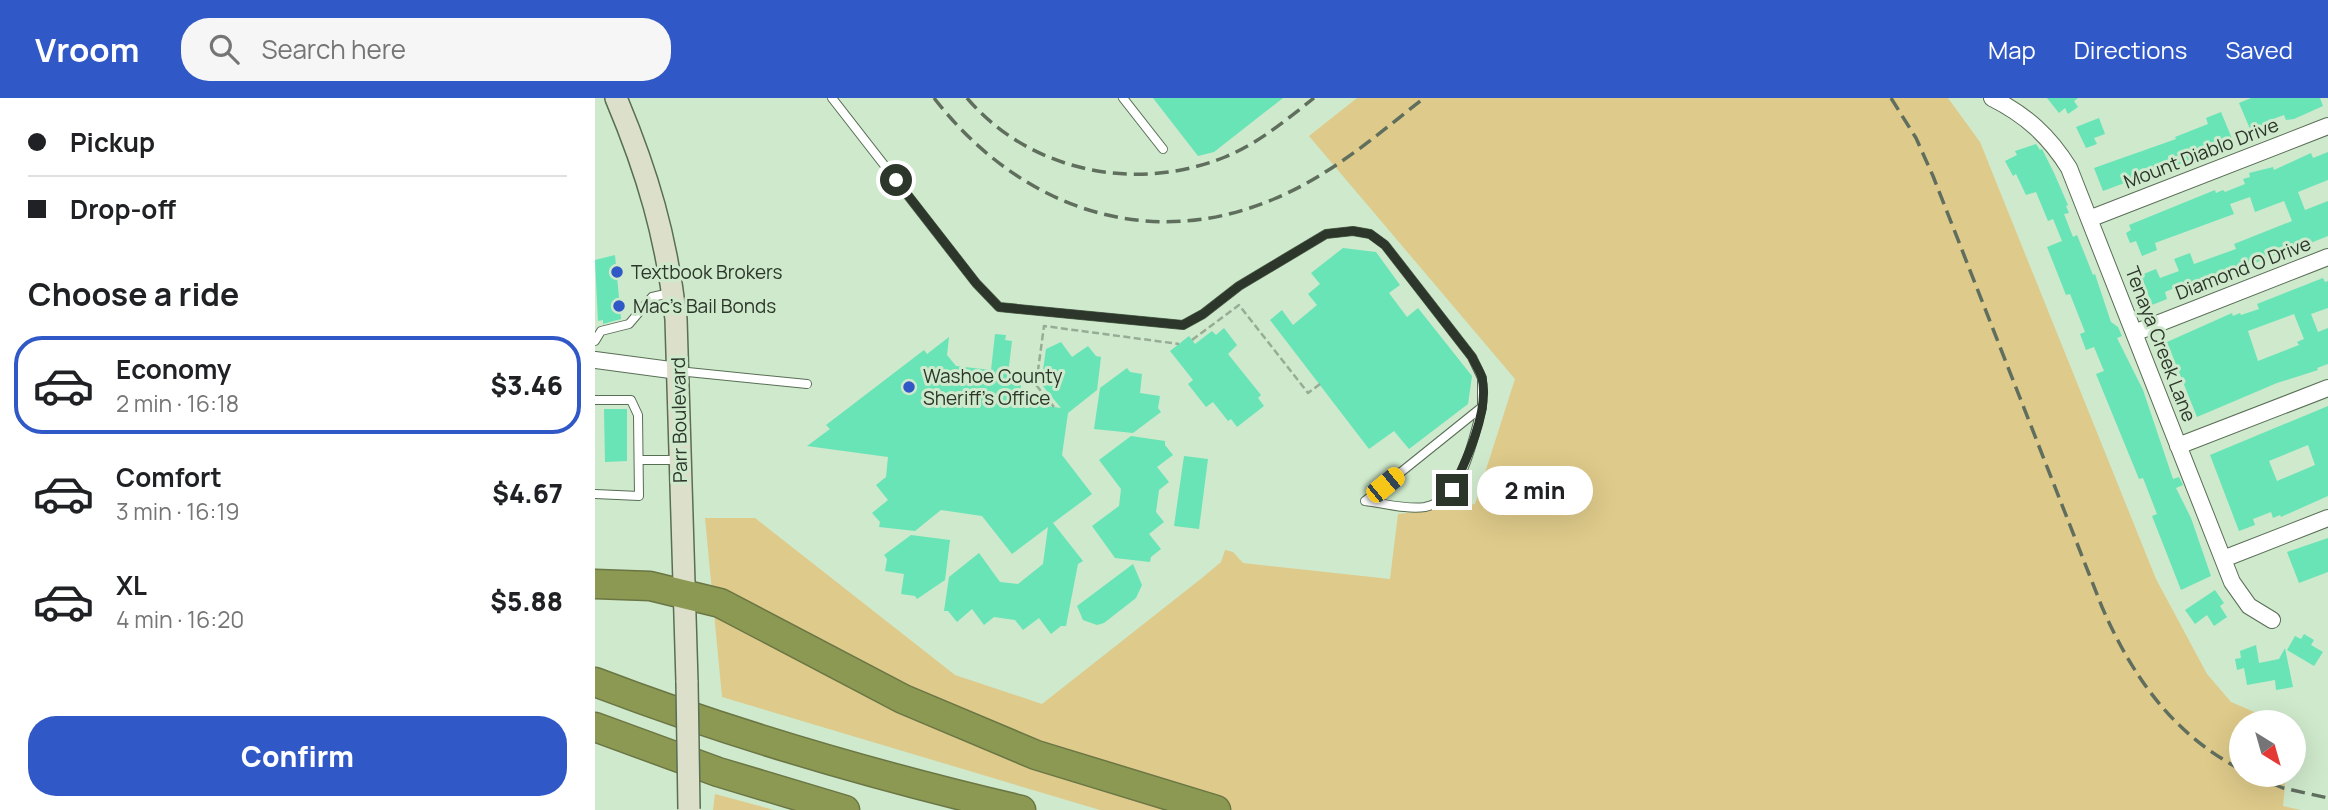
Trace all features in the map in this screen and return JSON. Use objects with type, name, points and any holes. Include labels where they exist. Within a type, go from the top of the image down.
[{"type":"highway","points":[[595,584],[650,586],[734,609],[903,699],[1036,755],[1216,810]]},
{"type":"highway","points":[[595,682],[659,707],[802,754],[1021,810]]},
{"type":"highway","points":[[595,727],[718,772],[845,810]]},
{"type":"main road","name":"Parr Boulevard","points":[[616,98],[653,193],[673,293],[678,371],[689,810]]},
{"type":"street","name":"Tenaya Creek Lane","points":[[1992,98],[2028,119],[2057,150],[2069,168],[2232,582],[2249,606],[2272,620]]},
{"type":"street","name":"Mount Diablo Drive","points":[[2089,219],[2328,126]]},
{"type":"street","name":"Diamond O Drive","points":[[2134,333],[2328,257]]},
{"type":"street","points":[[595,360],[678,371]]},
{"type":"street","points":[[2178,446],[2328,387]]},
{"type":"street","points":[[2223,559],[2328,518]]},
{"type":"lane","points":[[832,98],[976,283],[999,307],[1183,325],[1203,314],[1239,286],[1326,234],[1353,231],[1370,234],[1385,245],[1472,357],[1482,378],[1482,407],[1466,460],[1452,490],[1440,500],[1425,507],[1365,501],[1482,407]]},
{"type":"lane","points":[[1123,98],[1163,149]]},
{"type":"lane","points":[[595,341],[601,331],[629,324],[652,297],[673,293]]},
{"type":"lane","points":[[678,371],[807,384]]},
{"type":"lane","points":[[595,400],[631,400],[635,406],[639,496],[595,494]]},
{"type":"lane","points":[[639,460],[680,460]]},
{"type":"path","points":[[1192,340],[1239,304],[1308,393],[1320,383]]},
{"type":"path","points":[[1054,407],[1036,385],[1044,326],[1179,344]]},
{"type":"shaded area","points":[[1357,98],[1948,98],[1980,142],[2156,579],[2207,674],[2231,702],[2250,710],[2229,710],[2229,788],[2285,788],[2283,806],[2301,810],[1100,810],[722,697],[705,518],[755,518],[955,675],[1042,704],[1202,578],[1221,562],[1225,550],[1233,552],[1243,563],[1390,579],[1398,514],[1475,504],[1515,379],[1309,136]]},
{"type":"shaded area","points":[[715,794],[774,810],[713,810]]},
{"type":"building","points":[[1153,98],[1283,98],[1214,152],[1198,156]]},
{"type":"building","points":[[2047,98],[2078,98],[2074,101],[2078,107],[2068,114],[2065,108],[2059,113]]},
{"type":"building","points":[[2251,98],[2320,98],[2323,106],[2294,119],[2286,120],[2284,115],[2265,122],[2268,130],[2253,136],[2239,103]]},
{"type":"building","points":[[2221,112],[2233,141],[2171,168],[2170,166],[2103,191],[2094,168],[2176,139],[2175,137],[2208,124],[2206,118]]},
{"type":"building","points":[[2099,118],[2105,134],[2094,138],[2097,144],[2086,148],[2076,127]]},
{"type":"building","points":[[2036,144],[2042,149],[2054,173],[2068,205],[2066,206],[2069,213],[2064,214],[2073,237],[2077,235],[2093,275],[2095,274],[2111,322],[2118,327],[2122,336],[2117,338],[2143,390],[2173,479],[2179,477],[2183,485],[2176,488],[2191,518],[2211,576],[2181,590],[2152,516],[2157,514],[2143,478],[2139,479],[2096,374],[2104,371],[2094,347],[2086,350],[2080,334],[2085,332],[2070,294],[2066,295],[2047,247],[2062,241],[2053,219],[2048,221],[2036,192],[2026,195],[2016,174],[2013,176],[2005,161],[2017,155],[2015,151]]},
{"type":"building","points":[[2328,152],[2328,180],[2298,192],[2305,210],[2328,201],[2328,236],[2308,244],[2300,244],[2194,289],[2193,286],[2186,289],[2184,284],[2165,292],[2167,299],[2152,305],[2141,275],[2156,269],[2160,278],[2179,271],[2174,259],[2190,253],[2194,264],[2236,249],[2234,244],[2292,221],[2284,201],[2255,212],[2250,197],[2230,204],[2234,214],[2155,243],[2157,250],[2142,256],[2136,241],[2130,243],[2126,233],[2131,230],[2129,225],[2215,190],[2216,193],[2223,190],[2225,192],[2245,184],[2243,179],[2250,177],[2249,173],[2273,167],[2274,170],[2311,153],[2313,158]]},
{"type":"building","points":[[1343,248],[1376,252],[1400,285],[1389,293],[1407,317],[1418,308],[1472,376],[1468,404],[1409,449],[1394,431],[1369,449],[1270,320],[1282,310],[1293,325],[1317,305],[1308,294],[1320,284],[1311,273]]},
{"type":"building","points":[[615,255],[621,319],[603,324],[603,320],[598,321],[595,260]]},
{"type":"building","points":[[2323,278],[2325,282],[2328,281],[2328,308],[2311,314],[2318,332],[2328,328],[2328,364],[2197,417],[2167,342],[2232,313],[2233,316],[2240,313],[2241,315],[2259,309],[2257,304]],"holes":[[[2294,314],[2304,339],[2297,342],[2299,345],[2258,361],[2248,331]]]},
{"type":"building","points":[[1224,328],[1237,345],[1228,354],[1261,395],[1258,398],[1264,406],[1237,427],[1231,419],[1228,421],[1213,402],[1206,407],[1188,384],[1193,380],[1170,351],[1189,336],[1195,344],[1212,331],[1216,335]]},
{"type":"building","points":[[995,334],[1006,335],[1005,340],[1012,341],[1007,383],[1021,385],[1019,402],[1061,408],[1041,384],[1046,349],[1061,342],[1072,357],[1088,346],[1096,356],[1101,357],[1097,390],[1068,413],[1062,455],[1092,494],[1053,523],[1083,561],[1078,564],[1066,626],[1061,626],[1051,634],[1039,618],[1023,630],[1015,620],[994,617],[984,625],[972,609],[957,622],[948,611],[944,611],[949,577],[979,553],[1000,582],[1018,584],[1043,564],[1048,527],[1012,554],[982,516],[941,510],[915,531],[879,527],[880,522],[872,513],[888,500],[876,485],[886,477],[888,457],[807,446],[830,429],[826,425],[924,350],[927,354],[949,337],[947,355],[956,366],[991,370]]},
{"type":"building","points":[[1127,368],[1130,372],[1142,374],[1140,393],[1160,396],[1158,408],[1161,412],[1133,433],[1094,429],[1100,388]]},
{"type":"building","points":[[2328,406],[2328,496],[2281,517],[2280,515],[2273,518],[2271,512],[2253,519],[2255,525],[2239,531],[2210,455]],"holes":[[[2308,445],[2315,465],[2277,481],[2269,461]]]},
{"type":"building","points":[[604,409],[627,409],[627,461],[605,462]]},
{"type":"building","points":[[1131,436],[1165,441],[1173,455],[1157,467],[1169,482],[1159,490],[1156,512],[1164,522],[1149,534],[1161,549],[1151,557],[1150,562],[1115,558],[1092,526],[1119,506],[1121,489],[1099,460]]},
{"type":"building","points":[[1184,456],[1208,459],[1199,529],[1174,526]]},
{"type":"building","points":[[911,535],[950,540],[945,580],[917,599],[915,596],[901,594],[904,574],[885,571],[887,559],[884,555]]},
{"type":"building","points":[[2328,538],[2328,572],[2299,583],[2287,552]]},
{"type":"building","points":[[1133,564],[1142,585],[1136,598],[1104,623],[1097,625],[1083,620],[1077,606]]},
{"type":"building","points":[[2215,590],[2224,603],[2220,606],[2227,617],[2214,626],[2207,615],[2195,624],[2185,610]]},
{"type":"building","points":[[2304,634],[2314,640],[2311,645],[2323,652],[2314,666],[2287,650],[2295,636],[2301,639]]},
{"type":"building","points":[[2256,645],[2259,663],[2279,659],[2285,648],[2293,687],[2276,690],[2275,680],[2247,685],[2244,668],[2237,670],[2235,659],[2241,658],[2240,651]]},
{"type":"railway","points":[[934,98],[967,135],[1004,167],[1044,191],[1086,209],[1131,219],[1178,221],[1225,215],[1295,190],[1334,167],[1424,98]]},
{"type":"railway","points":[[967,98],[993,123],[1021,144],[1053,159],[1086,169],[1121,174],[1191,168],[1225,157],[1261,138],[1314,98]]},
{"type":"railway","points":[[1891,98],[1916,138],[1933,176],[2114,632],[2141,680],[2157,701],[2195,739],[2229,763]]},
{"type":"railway","points":[[2283,788],[2328,798]]},
{"type":"place","name":"Textbook Brokers","points":[[617,272]]},
{"type":"place","name":"Mac's Bail Bonds","points":[[619,306]]},
{"type":"place","name":"Washoe County Sheriff's Office","points":[[909,387]]},
{"type":"route","points":[[896,180],[976,283],[999,307],[1183,325],[1203,314],[1239,286],[1326,234],[1353,231],[1370,234],[1385,245],[1472,357],[1482,378],[1482,407],[1466,460],[1452,490]]}]
